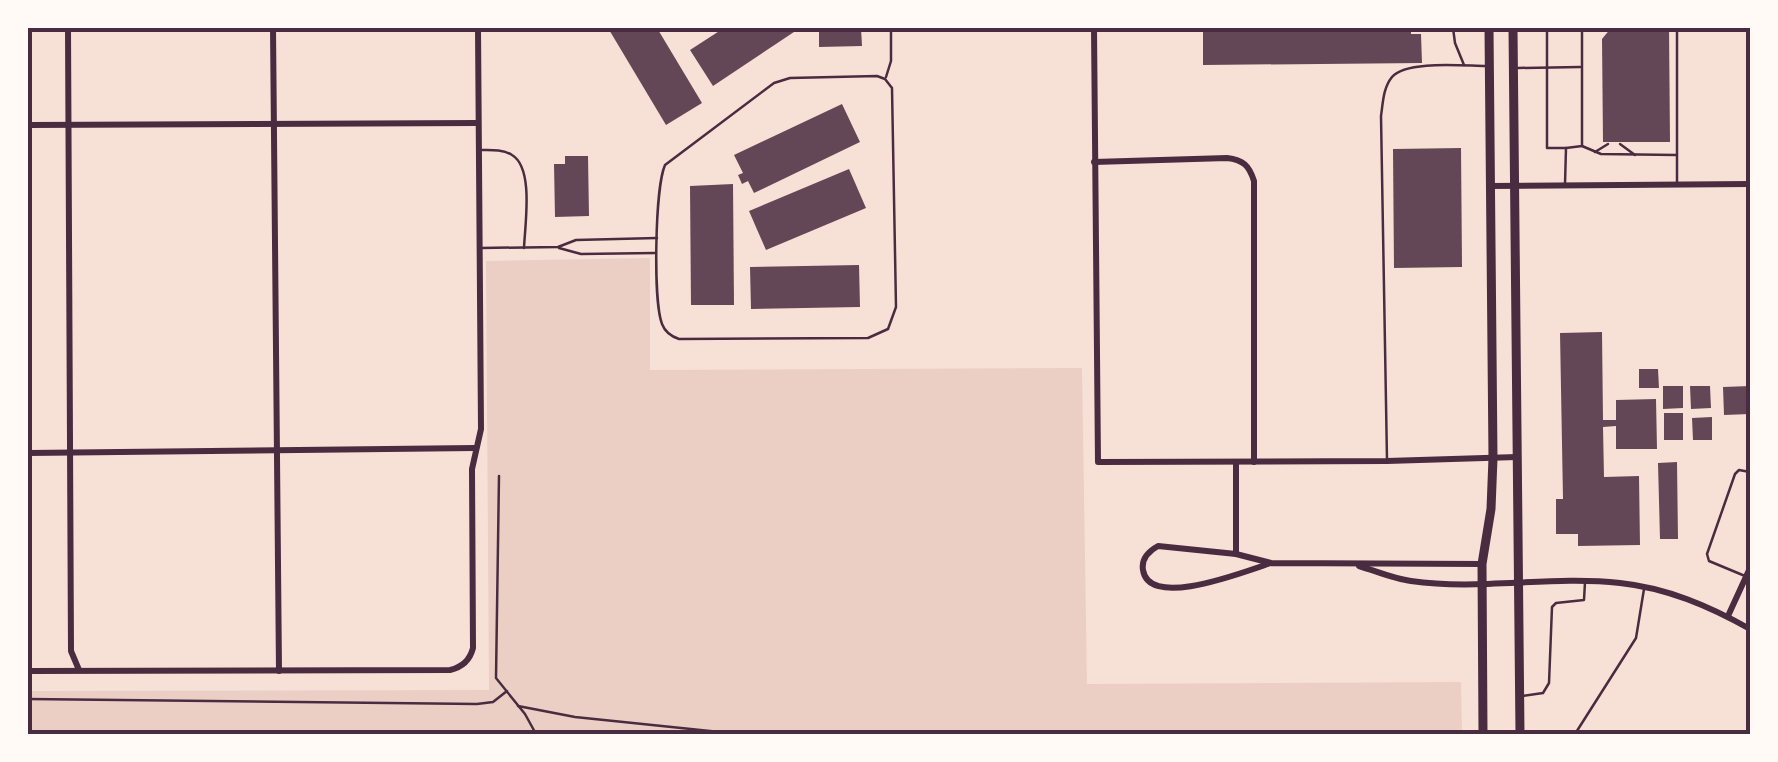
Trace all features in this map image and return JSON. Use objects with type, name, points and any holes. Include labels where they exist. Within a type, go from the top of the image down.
[{"type":"main road","points":[[1483,734],[1482,564],[1491,510],[1493,458],[1489,28]]},
{"type":"main road","points":[[1514,28],[1520,734]]},
{"type":"street","points":[[68,28],[71,651],[79,670]]},
{"type":"street","points":[[274,28],[278,672]]},
{"type":"street","points":[[28,671],[450,670],[465,663],[473,648],[472,486],[481,428],[478,28]]},
{"type":"street","points":[[1094,28],[1098,462],[1386,462],[1518,457]]},
{"type":"street","points":[[28,125],[478,123]]},
{"type":"street","points":[[1094,162],[1228,158],[1242,160],[1251,171],[1254,462]]},
{"type":"street","points":[[1490,186],[1750,184]]},
{"type":"street","points":[[28,453],[476,448]]},
{"type":"street","points":[[1236,462],[1236,554]]},
{"type":"street","points":[[1271,563],[1213,582],[1163,589],[1150,584],[1143,574],[1142,562],[1158,546],[1236,554],[1271,563],[1482,564]]},
{"type":"street","points":[[1353,564],[1410,581],[1482,584],[1585,580],[1644,587],[1678,596],[1750,629]]},
{"type":"street","points":[[1728,616],[1749,572]]},
{"type":"lane","points":[[885,79],[891,61],[890,28]]},
{"type":"lane","points":[[1453,28],[1464,66]]},
{"type":"lane","points":[[1547,28],[1548,148],[1582,146],[1594,152],[1677,154]]},
{"type":"lane","points":[[1582,28],[1582,146]]},
{"type":"lane","points":[[1677,28],[1677,184]]},
{"type":"lane","points":[[1386,462],[1380,116],[1384,92],[1401,70],[1489,66]]},
{"type":"lane","points":[[1514,68],[1582,67]]},
{"type":"lane","points":[[877,76],[892,88],[896,307],[888,329],[868,338],[669,336],[662,326],[658,238],[658,184],[665,166],[774,83],[790,78],[877,76]]},
{"type":"lane","points":[[1594,152],[1608,144]]},
{"type":"lane","points":[[1620,144],[1634,155]]},
{"type":"lane","points":[[1565,186],[1566,148]]},
{"type":"lane","points":[[478,150],[513,155],[522,165],[526,177],[524,248]]},
{"type":"lane","points":[[558,247],[576,240],[658,238]]},
{"type":"lane","points":[[479,248],[558,247],[580,254],[658,253]]},
{"type":"lane","points":[[1749,572],[1709,561],[1708,554],[1735,474],[1738,470],[1750,472]]},
{"type":"lane","points":[[1520,696],[1543,693],[1549,683],[1552,606],[1584,600],[1585,580]]},
{"type":"lane","points":[[1574,734],[1636,638],[1644,587]]},
{"type":"path","points":[[500,476],[496,678],[536,734]]},
{"type":"path","points":[[28,699],[476,704],[494,702],[506,692]]},
{"type":"path","points":[[518,706],[575,717],[740,734]]},
{"type":"shaded area","points":[[650,258],[650,370],[1082,368],[1087,684],[1461,682],[1462,734],[28,734],[28,691],[489,690],[486,261]]},
{"type":"building","points":[[608,28],[657,28],[702,103],[666,125]]},
{"type":"building","points":[[724,28],[800,28],[713,86],[690,50]]},
{"type":"building","points":[[819,28],[861,28],[862,46],[819,47]]},
{"type":"building","points":[[1203,28],[1411,28],[1411,34],[1421,34],[1422,63],[1203,65]]},
{"type":"building","points":[[1611,28],[1669,28],[1670,142],[1603,142],[1602,39]]},
{"type":"building","points":[[842,104],[860,142],[754,193],[748,181],[742,184],[738,175],[743,173],[734,155]]},
{"type":"building","points":[[1461,148],[1462,267],[1394,268],[1393,149]]},
{"type":"building","points":[[565,156],[588,156],[589,216],[555,217],[554,164],[565,164]]},
{"type":"building","points":[[849,169],[866,208],[766,250],[749,211]]},
{"type":"building","points":[[733,184],[734,305],[691,305],[690,186]]},
{"type":"building","points":[[859,265],[860,307],[751,309],[750,267]]},
{"type":"building","points":[[1602,332],[1603,420],[1616,420],[1616,400],[1656,399],[1657,449],[1616,449],[1616,426],[1603,427],[1604,477],[1639,476],[1640,545],[1578,546],[1578,534],[1556,534],[1556,499],[1563,499],[1560,333]]},
{"type":"building","points":[[1639,369],[1658,369],[1659,388],[1639,388]]},
{"type":"building","points":[[1663,386],[1683,386],[1683,408],[1663,409]]},
{"type":"building","points":[[1690,386],[1710,386],[1711,408],[1691,409]]},
{"type":"building","points":[[1750,386],[1750,414],[1724,415],[1723,387]]},
{"type":"building","points":[[1664,413],[1683,413],[1683,440],[1664,440]]},
{"type":"building","points":[[1712,417],[1712,440],[1693,440],[1692,418]]},
{"type":"building","points":[[1677,462],[1678,539],[1660,539],[1658,463]]}]
